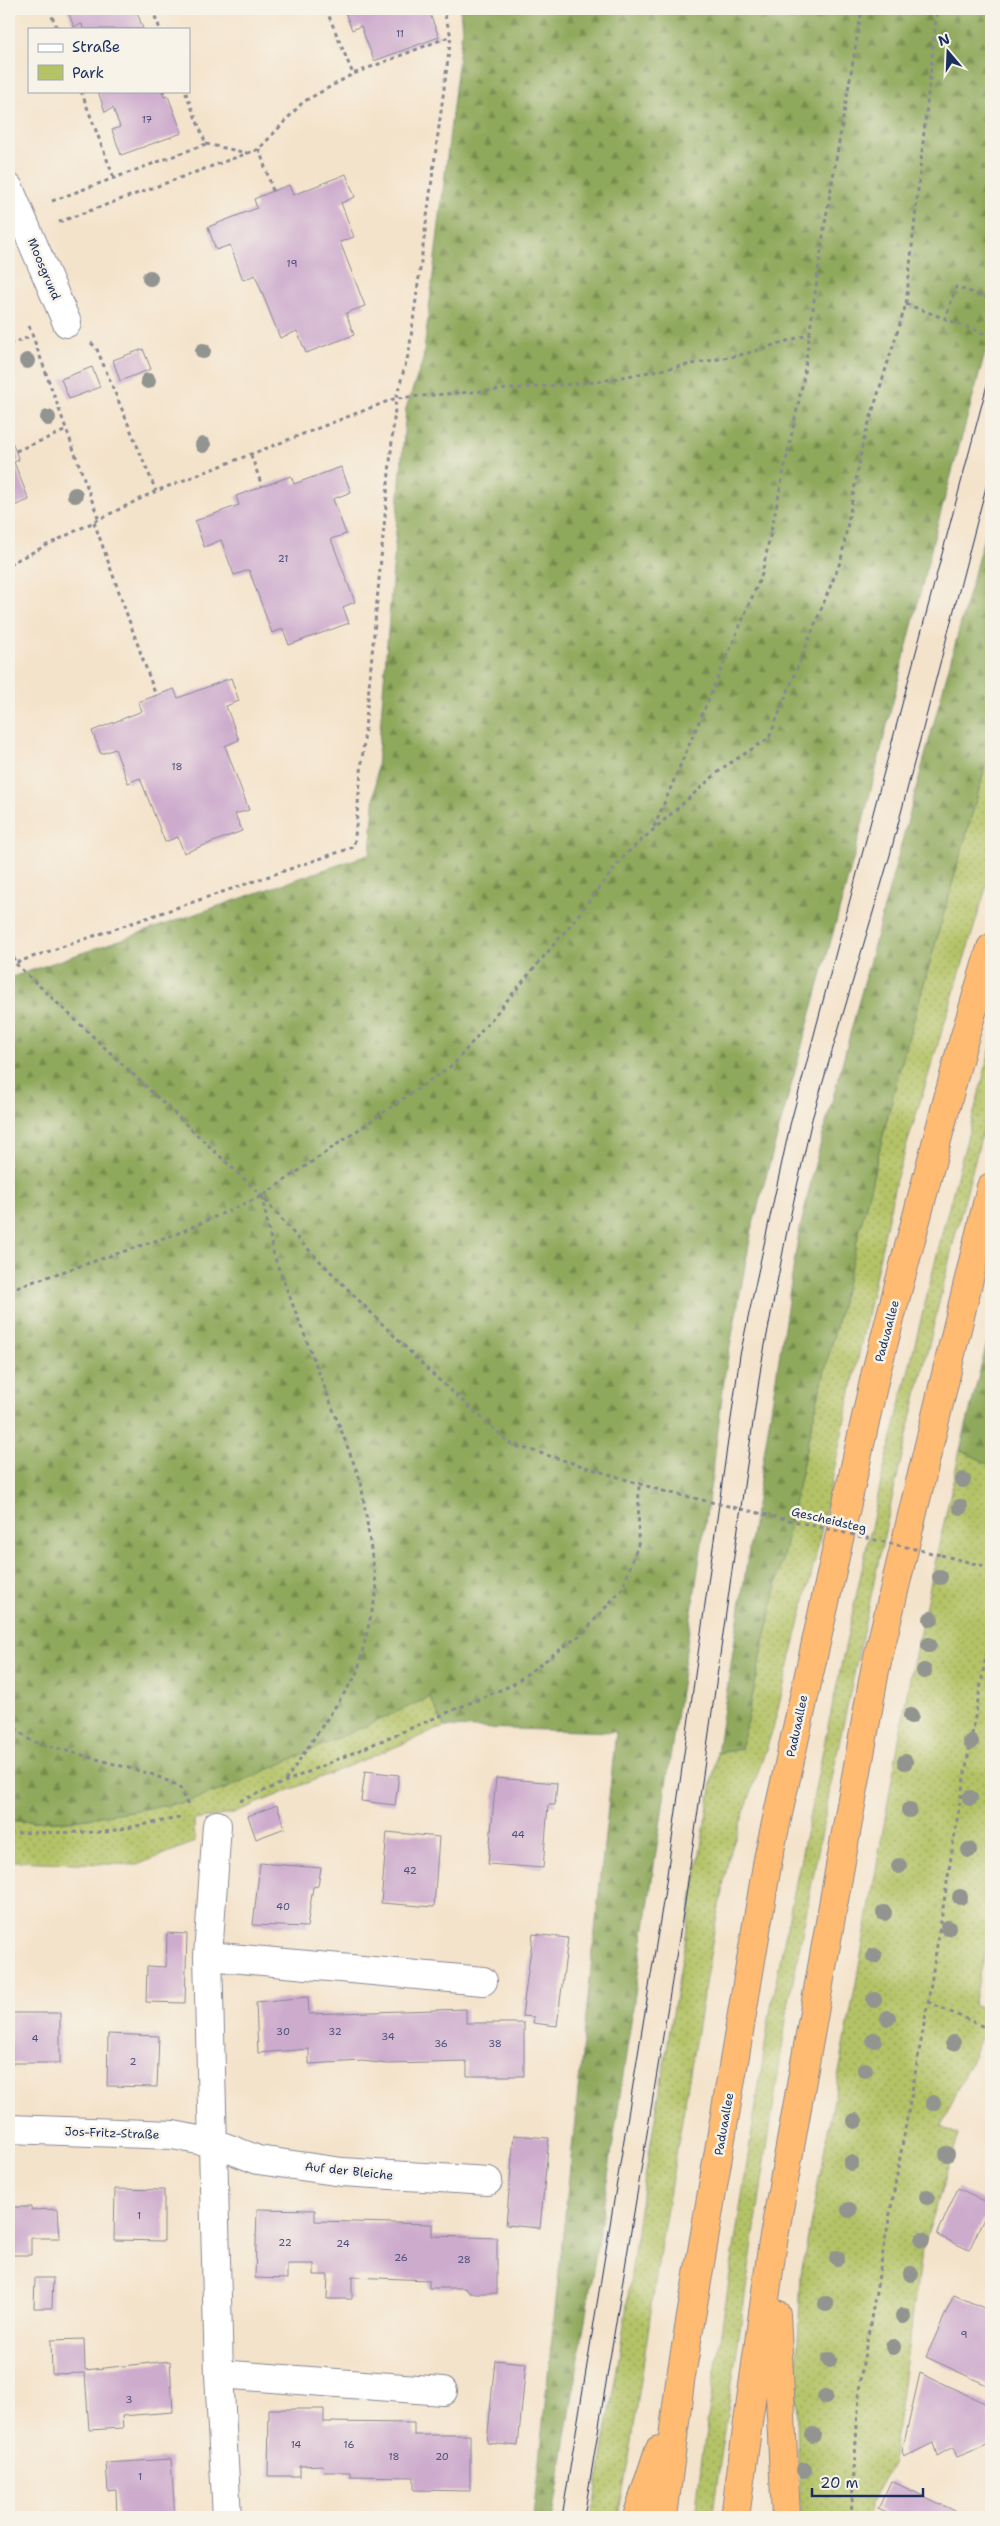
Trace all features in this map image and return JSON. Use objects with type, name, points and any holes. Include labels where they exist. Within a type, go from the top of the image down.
[{"type":"highway","name":"Paduaallee","points":[[663,2517],[680,2382],[768,1859],[876,1372],[961,1049],[991,948]]},
{"type":"highway","points":[[735,2517],[772,2248],[875,1670],[991,1187]]},
{"type":"highway","points":[[772,2248],[786,2517]]},
{"type":"highway","points":[[637,2517],[680,2382]]},
{"type":"street","name":"Moosgrund","points":[[9,188],[67,323]]},
{"type":"street","points":[[217,1826],[208,1956],[219,2374],[227,2517]]},
{"type":"street","points":[[208,1956],[483,1981]]},
{"type":"street","name":"Jos-Fritz-Straße","points":[[9,2129],[173,2135],[214,2143]]},
{"type":"street","name":"Auf der Bleiche","points":[[214,2143],[258,2160],[342,2172],[488,2181]]},
{"type":"street","points":[[219,2374],[444,2391]]},
{"type":"path","points":[[49,9],[57,28]]},
{"type":"path","points":[[152,9],[160,28]]},
{"type":"path","points":[[326,9],[353,74]]},
{"type":"path","points":[[9,965],[354,846],[396,398],[409,352],[451,36],[443,9]]},
{"type":"path","points":[[653,830],[762,574],[803,382],[824,230],[862,9]]},
{"type":"path","points":[[9,1286],[17,1287],[176,1234],[262,1196],[454,1064],[571,924],[626,854],[724,767],[769,738],[841,560],[863,442],[906,304],[937,9]]},
{"type":"path","points":[[24,223],[259,149],[303,102],[353,74],[451,36]]},
{"type":"path","points":[[81,92],[114,178]]},
{"type":"path","points":[[185,92],[206,144]]},
{"type":"path","points":[[24,223],[114,178],[206,144],[247,153]]},
{"type":"path","points":[[259,149],[273,191]]},
{"type":"path","points":[[945,320],[956,287],[991,299]]},
{"type":"path","points":[[906,304],[991,336]]},
{"type":"path","points":[[27,319],[99,520]]},
{"type":"path","points":[[67,323],[96,347],[156,491]]},
{"type":"path","points":[[9,564],[156,491],[396,398],[596,382],[745,354],[810,334]]},
{"type":"path","points":[[9,344],[33,336]]},
{"type":"path","points":[[16,451],[66,430]]},
{"type":"path","points":[[251,455],[262,486]]},
{"type":"path","points":[[94,522],[156,696]]},
{"type":"path","points":[[9,941],[15,962]]},
{"type":"path","name":"Gescheidsteg","points":[[15,962],[262,1196],[300,1241],[395,1336],[511,1444],[639,1485],[991,1568]]},
{"type":"path","points":[[262,1196],[274,1256],[361,1482],[378,1590],[357,1674],[285,1781]]},
{"type":"path","points":[[235,1804],[512,1685],[584,1632],[622,1589],[638,1545],[639,1485]]},
{"type":"path","points":[[851,2517],[860,2380],[928,2002],[991,1628]]},
{"type":"path","points":[[9,1723],[31,1741],[154,1775],[179,1786],[192,1815],[104,1832],[9,1833]]},
{"type":"path","points":[[928,2002],[991,2030]]},
{"type":"green space","points":[[460,9],[991,9],[991,332],[937,526],[855,853],[753,1224],[725,1373],[714,1462],[605,2196],[553,2517],[533,2517],[616,1732],[444,1727],[430,1697],[225,1789],[186,1802],[68,1821],[9,1821],[9,978],[370,854],[406,408],[423,360],[462,30]]},
{"type":"green space","points":[[991,511],[991,747],[897,1079],[810,1431],[741,1749],[717,1753],[798,1238],[814,1168]]},
{"type":"green space","points":[[991,747],[991,872],[896,1180],[815,1560],[773,1729],[729,1856],[713,1937],[661,2243],[632,2441],[618,2517],[592,2517],[623,2332],[642,2195],[717,1753],[741,1749],[810,1431],[897,1079]]},
{"type":"green space","points":[[991,1048],[991,1100],[957,1228],[893,1494],[838,1748],[788,2007],[712,2517],[695,2517],[702,2457],[772,2000],[825,1740],[880,1486],[945,1222]]},
{"type":"green space","points":[[991,1327],[991,1465],[960,1450]]},
{"type":"green space","points":[[960,1450],[991,1465],[991,1929],[973,2005],[991,2013],[991,2040],[982,2036],[941,2127],[959,2135],[921,2254],[892,2463],[869,2505],[868,2517],[800,2517],[796,2388],[801,2274],[858,1972],[910,1677]]},
{"type":"green space","points":[[430,1697],[444,1727],[231,1814],[194,1820],[195,1842],[137,1865],[9,1861],[9,1821],[68,1821],[186,1802],[220,1790]]},
{"type":"building","points":[[67,9],[131,9],[132,11],[136,9],[143,28],[83,28],[82,24],[74,27]]},
{"type":"building","points":[[344,9],[428,9],[439,37],[374,61],[361,26],[352,30]]},
{"type":"building","points":[[98,92],[162,92],[164,97],[168,96],[182,133],[121,155],[112,130],[120,127],[113,108],[105,112]]},
{"type":"building","points":[[346,174],[355,197],[341,203],[354,237],[340,242],[365,306],[346,313],[354,335],[306,353],[297,331],[280,338],[255,275],[243,280],[230,245],[216,250],[208,227],[257,208],[254,199],[273,191],[289,185],[293,195]]},
{"type":"building","points":[[143,349],[151,369],[120,381],[113,360]]},
{"type":"building","points":[[92,367],[100,387],[69,399],[61,379]]},
{"type":"building","points":[[12,442],[19,460],[14,462],[29,500],[9,508],[9,443]]},
{"type":"building","points":[[341,467],[351,492],[333,499],[346,534],[331,539],[355,602],[343,607],[349,623],[289,645],[283,629],[272,633],[249,570],[234,575],[221,540],[204,547],[195,521],[239,505],[236,496],[291,476],[294,484]]},
{"type":"building","points":[[231,678],[239,701],[226,706],[239,740],[225,746],[249,810],[235,814],[242,831],[184,853],[178,837],[165,842],[140,778],[128,783],[115,749],[101,754],[92,731],[142,711],[138,702],[174,689],[178,698]]},
{"type":"building","points":[[365,1771],[399,1775],[395,1805],[361,1801]]},
{"type":"building","points":[[496,1778],[557,1783],[555,1805],[548,1805],[543,1868],[488,1864]]},
{"type":"building","points":[[277,1805],[285,1828],[256,1839],[248,1816]]},
{"type":"building","points":[[387,1832],[439,1837],[434,1907],[381,1903]]},
{"type":"building","points":[[260,1863],[321,1868],[318,1886],[313,1887],[307,1927],[253,1925]]},
{"type":"building","points":[[167,1933],[187,1934],[185,2003],[146,2002],[147,1966],[166,1967]]},
{"type":"building","points":[[533,1934],[568,1938],[557,2026],[533,2023],[534,2017],[522,2016]]},
{"type":"building","points":[[308,1997],[309,2014],[466,2009],[466,2023],[524,2023],[524,2076],[467,2076],[467,2062],[388,2064],[362,2061],[309,2064],[309,2049],[258,2053],[256,2002]]},
{"type":"building","points":[[10,2013],[60,2013],[60,2063],[10,2063]]},
{"type":"building","points":[[108,2034],[159,2036],[157,2087],[107,2086]]},
{"type":"building","points":[[514,2135],[549,2138],[540,2228],[506,2225]]},
{"type":"building","points":[[958,2188],[991,2204],[969,2250],[937,2235]]},
{"type":"building","points":[[115,2189],[164,2190],[164,2241],[114,2240]]},
{"type":"building","points":[[9,2207],[31,2207],[31,2210],[58,2209],[60,2238],[31,2238],[31,2255],[9,2255]]},
{"type":"building","points":[[257,2209],[315,2210],[315,2221],[432,2224],[432,2236],[497,2238],[497,2293],[470,2293],[465,2288],[429,2288],[429,2280],[352,2277],[352,2299],[327,2299],[328,2275],[314,2275],[314,2264],[287,2264],[287,2279],[255,2278]]},
{"type":"building","points":[[35,2278],[53,2278],[52,2308],[34,2308]]},
{"type":"building","points":[[954,2295],[991,2311],[991,2387],[926,2357]]},
{"type":"building","points":[[84,2339],[85,2370],[170,2361],[173,2412],[122,2416],[123,2428],[89,2430],[85,2373],[52,2374],[51,2340]]},
{"type":"building","points":[[495,2360],[526,2363],[518,2446],[487,2443]]},
{"type":"building","points":[[920,2373],[991,2406],[988,2417],[991,2427],[991,2447],[987,2445],[957,2457],[953,2447],[937,2456],[933,2443],[904,2457],[902,2452]]},
{"type":"building","points":[[269,2409],[324,2409],[324,2422],[414,2423],[414,2435],[470,2435],[470,2491],[414,2490],[414,2477],[350,2476],[350,2472],[324,2472],[323,2465],[300,2466],[300,2476],[268,2476]]},
{"type":"building","points":[[171,2459],[175,2517],[117,2517],[116,2490],[108,2491],[106,2463]]},
{"type":"building","points":[[891,2481],[968,2517],[895,2517],[878,2509]]},
{"type":"tram line","points":[[562,2517],[664,1896],[740,1355],[790,1125],[991,370]]},
{"type":"tram line","points":[[584,2517],[685,1902],[761,1366],[786,1236],[812,1119],[890,855],[991,468]]}]
